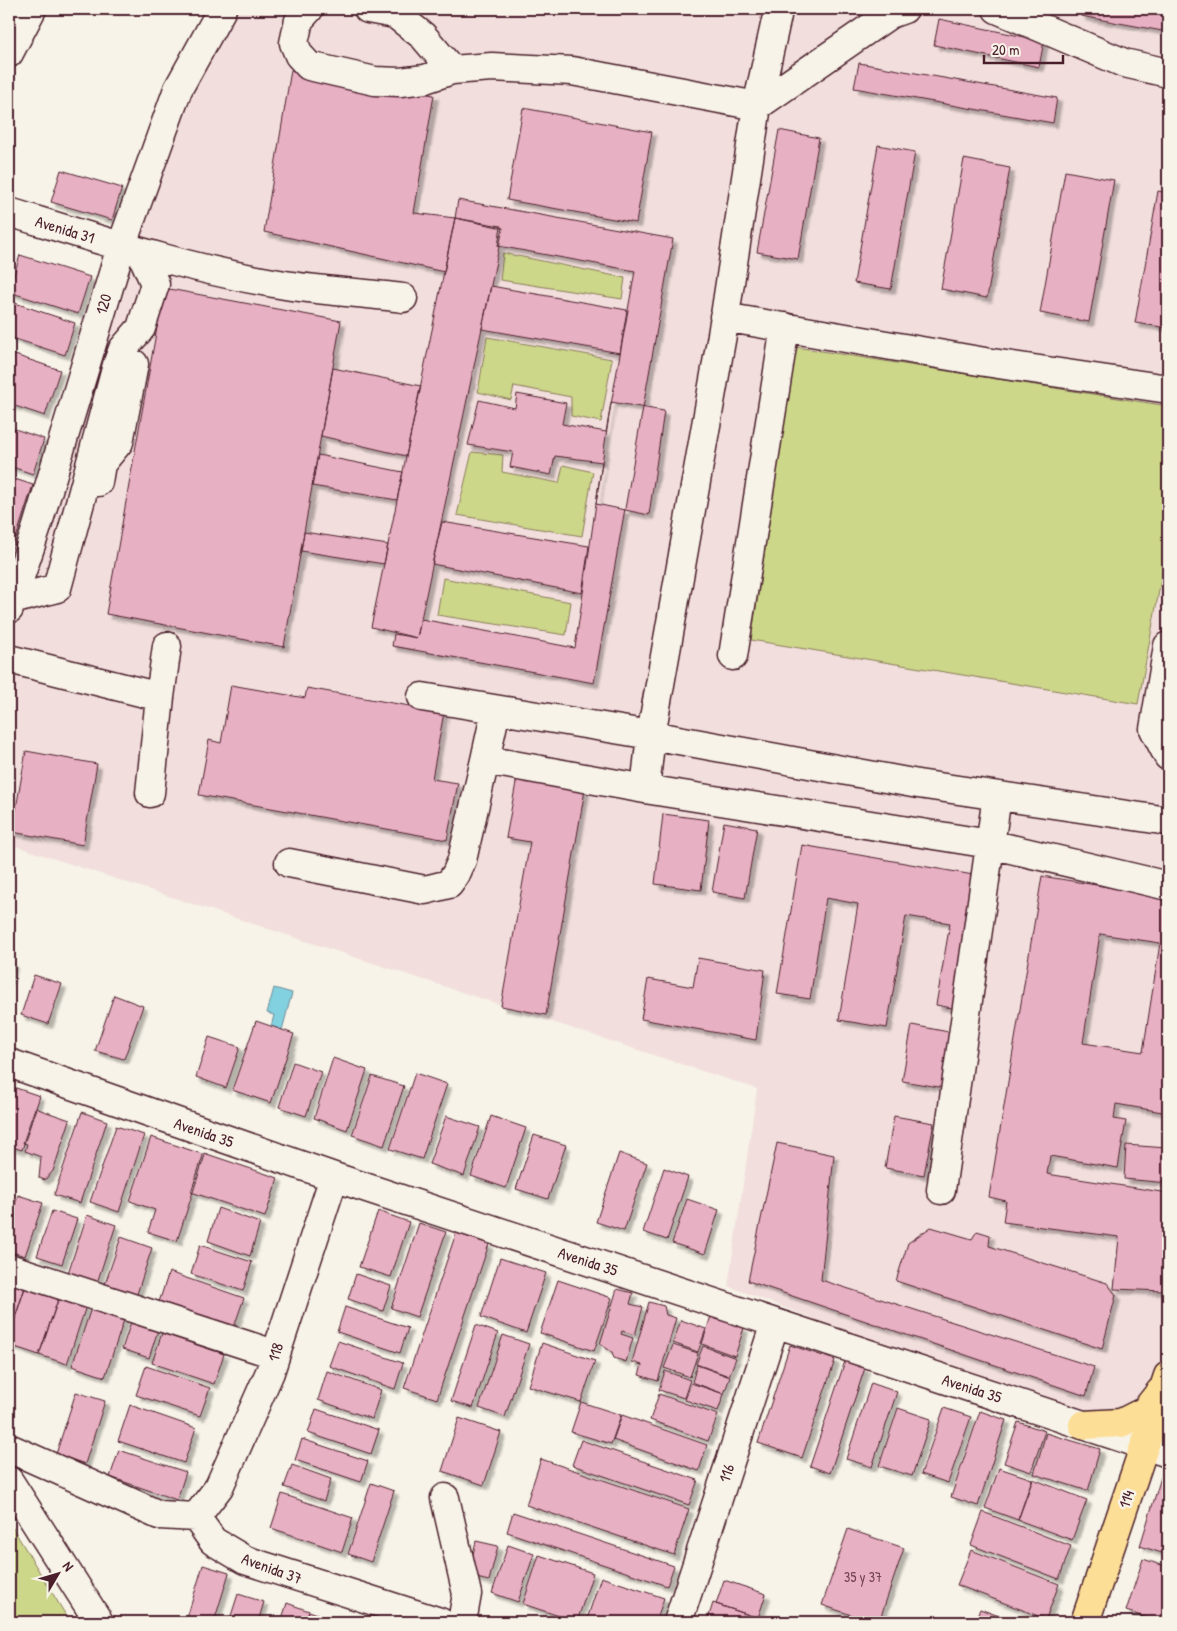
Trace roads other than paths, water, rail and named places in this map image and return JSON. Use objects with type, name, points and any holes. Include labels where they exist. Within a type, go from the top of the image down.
[{"type":"main road","points":[[1084,1425],[1121,1423],[1145,1412],[1167,1380]]},
{"type":"main road","name":"114","points":[[1085,1622],[1156,1449],[1167,1380]]},
{"type":"street","points":[[9,53],[32,9]]},
{"type":"street","name":"120","points":[[10,605],[131,249],[178,89],[222,9]]},
{"type":"street","points":[[309,9],[299,20],[294,43],[299,55],[309,66],[375,81],[400,82],[424,79],[452,70],[492,67],[572,71],[757,106],[890,14],[904,9]]},
{"type":"street","points":[[368,9],[395,14],[423,36],[452,70]]},
{"type":"street","points":[[997,9],[1124,63],[1168,73]]},
{"type":"street","points":[[646,789],[651,736],[724,317],[757,106],[777,16]]},
{"type":"street","name":"Avenida 31","points":[[9,212],[131,249],[223,273],[287,285],[403,298]]},
{"type":"street","points":[[10,605],[57,588],[117,365],[123,349],[141,328],[155,284],[131,249]]},
{"type":"street","points":[[724,317],[985,362],[1168,389]]},
{"type":"street","points":[[733,656],[785,327]]},
{"type":"street","points":[[150,793],[167,646]]},
{"type":"street","points":[[1168,646],[1154,729],[1168,756]]},
{"type":"street","points":[[9,659],[160,697]]},
{"type":"street","points":[[422,697],[918,784],[1168,820]]},
{"type":"street","points":[[288,863],[425,890],[449,884],[462,860],[496,710]]},
{"type":"street","points":[[485,760],[646,789],[990,844],[1168,886]]},
{"type":"street","points":[[941,1190],[997,796]]},
{"type":"street","name":"Avenida 35","points":[[9,1063],[334,1177],[1156,1449]]},
{"type":"street","name":"118","points":[[196,1517],[220,1487],[270,1372],[274,1354],[334,1177]]},
{"type":"street","points":[[9,1268],[274,1354]]},
{"type":"street","name":"116","points":[[678,1622],[775,1323]]},
{"type":"street","points":[[9,1448],[158,1515],[196,1517]]},
{"type":"street","points":[[9,1481],[99,1622]]},
{"type":"street","points":[[444,1498],[466,1594],[462,1622]]},
{"type":"street","name":"Avenida 37","points":[[196,1517],[214,1541],[245,1560],[440,1622]]},
{"type":"water","points":[[274,988],[292,993],[282,1030],[271,1027],[274,1015],[267,1013]]}]
